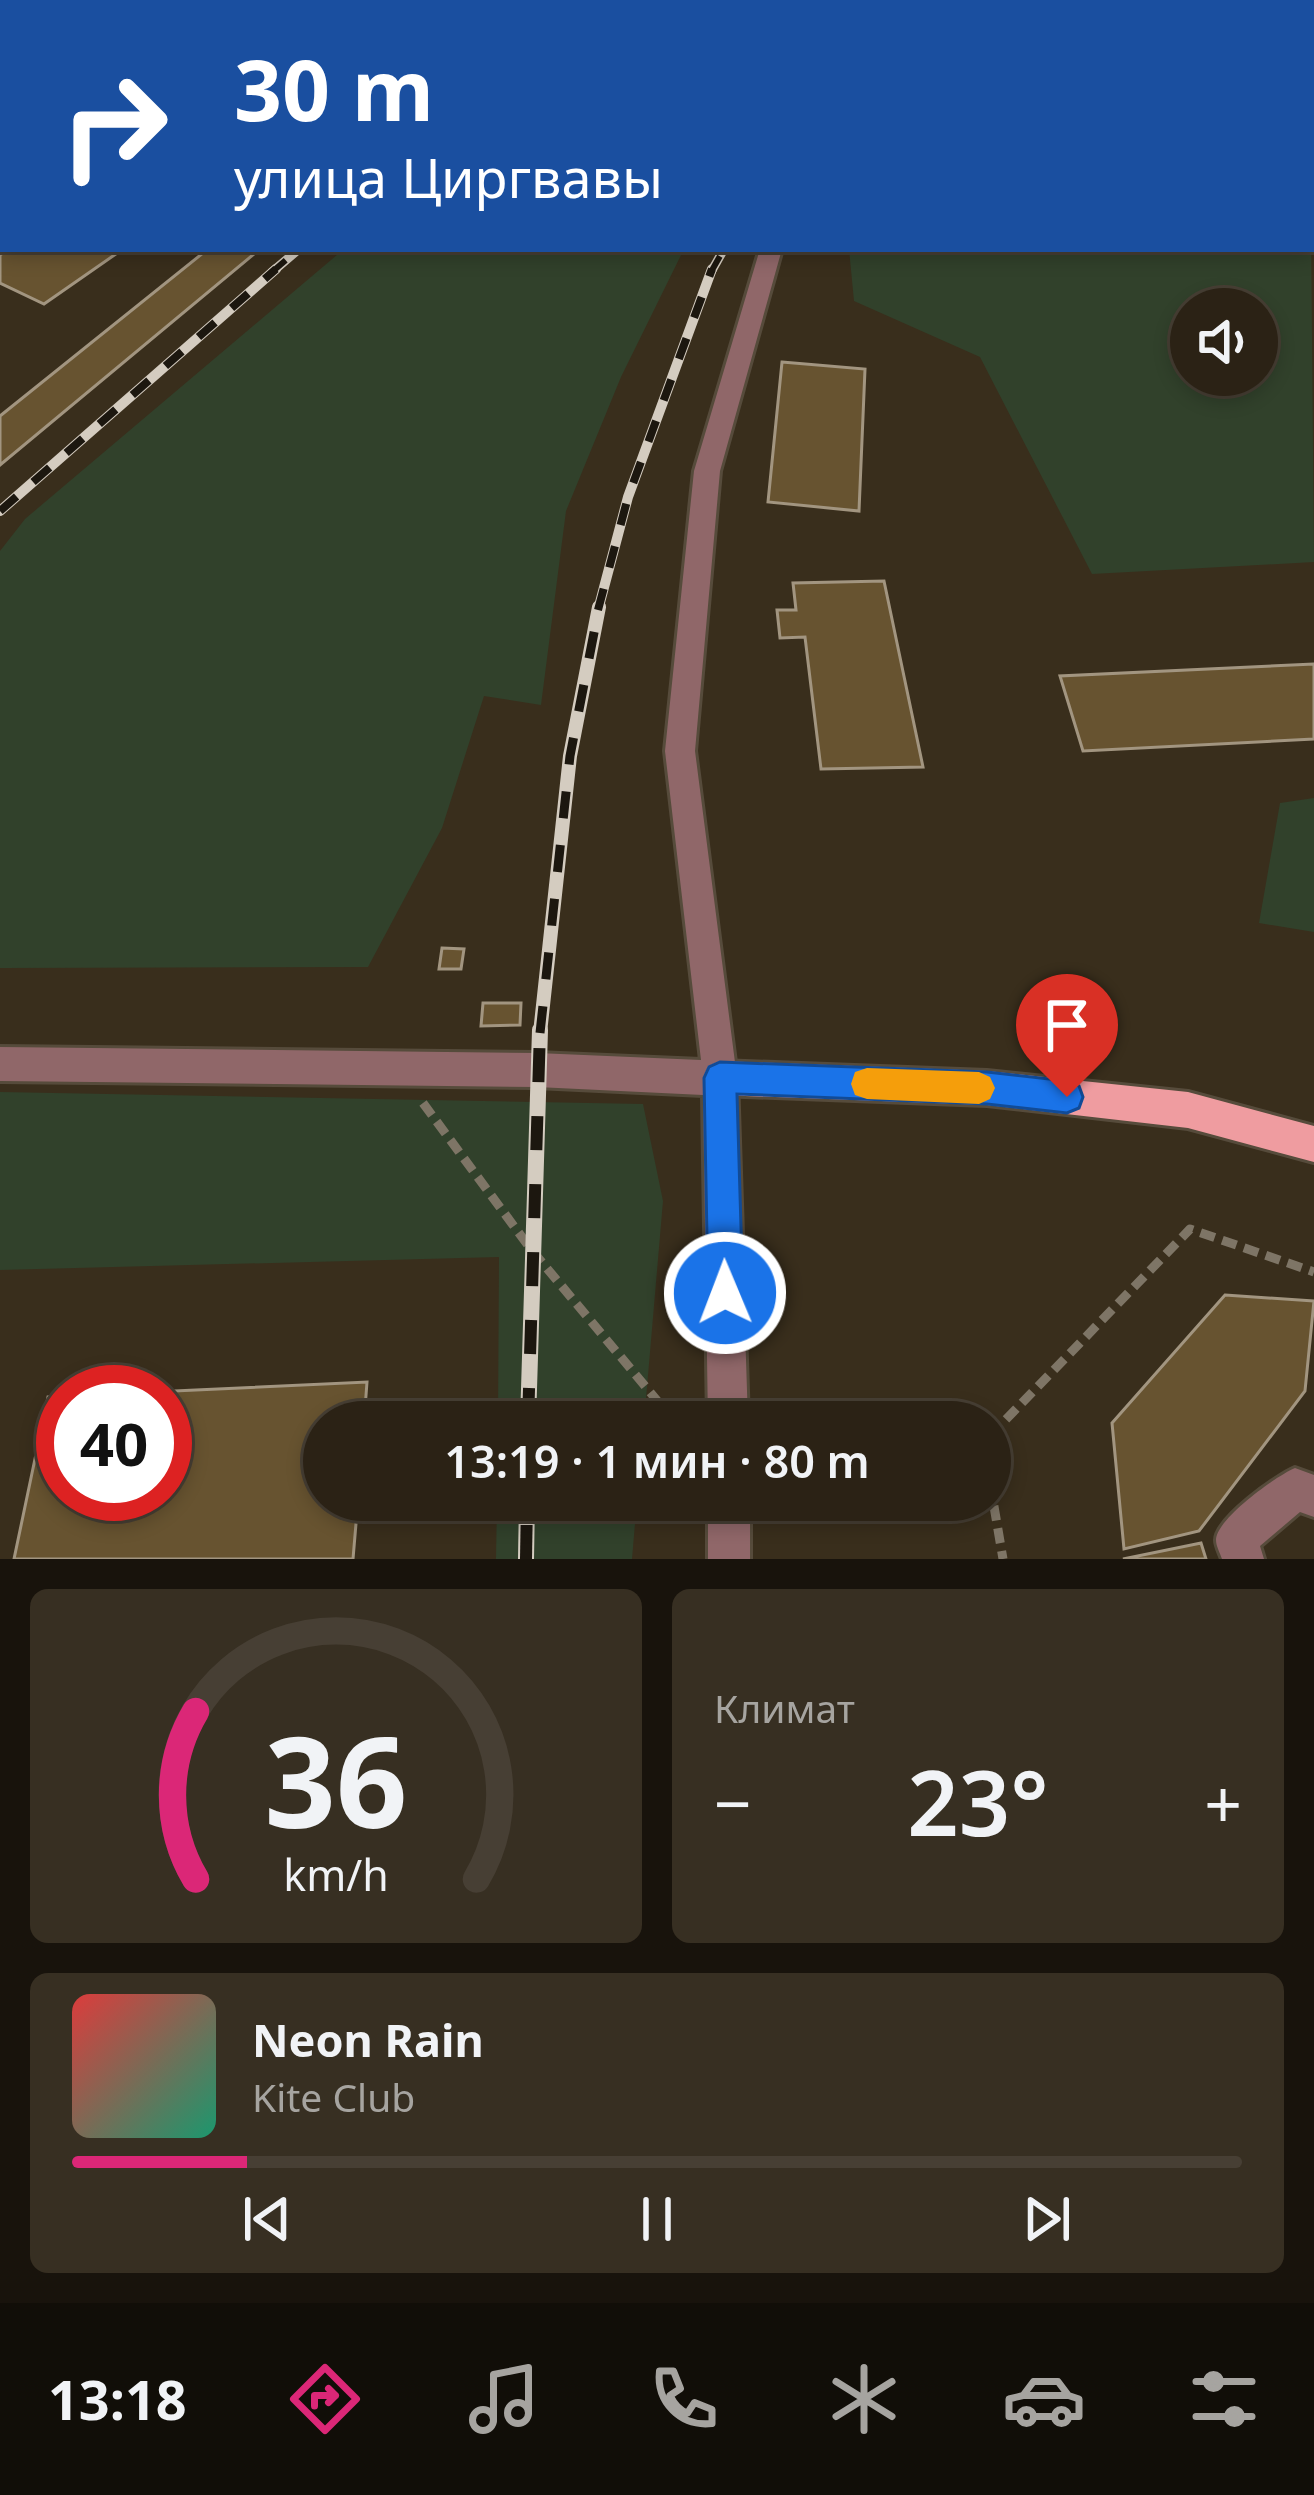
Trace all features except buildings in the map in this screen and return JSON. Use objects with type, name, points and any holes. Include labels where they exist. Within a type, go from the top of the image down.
[{"type":"main road","points":[[720,1078],[1031,1093],[1188,1110],[1314,1144]]},
{"type":"street","points":[[728,1401],[720,1078],[680,752],[707,471],[770,252]]},
{"type":"street","points":[[0,1064],[720,1078]]},
{"type":"street","points":[[1243,1559],[1237,1538],[1294,1489],[1314,1496]]},
{"type":"street","points":[[729,1521],[729,1559]]},
{"type":"path","points":[[397,1069],[530,1248],[658,1401]]},
{"type":"path","points":[[1011,1414],[1190,1229],[1314,1272]]},
{"type":"path","points":[[997,1521],[1004,1559]]},
{"type":"green space","points":[[340,252],[683,252],[621,377],[566,511],[541,705],[484,696],[442,828],[368,967],[0,968],[0,551],[25,519]]},
{"type":"green space","points":[[849,252],[1311,252],[1314,562],[1092,574],[980,357],[854,301]]},
{"type":"green space","points":[[1314,798],[1314,932],[1259,923],[1280,803]]},
{"type":"green space","points":[[0,1092],[643,1104],[663,1201],[646,1401],[498,1401],[499,1257],[0,1270]]},
{"type":"green space","points":[[497,1521],[635,1521],[632,1559],[496,1559]]},
{"type":"railway","points":[[272,272],[295,252]]},
{"type":"railway","points":[[711,272],[722,252]]},
{"type":"railway","points":[[0,511],[276,269]]},
{"type":"railway","points":[[598,610],[628,497],[712,269]]},
{"type":"railway","points":[[540,1033],[570,756],[599,607]]},
{"type":"railway","points":[[529,1401],[540,1030]]},
{"type":"railway","points":[[526,1559],[527,1521]]},
{"type":"slow traffic","points":[[867,1084],[979,1088]]},
{"type":"route","points":[[725,1293],[720,1078],[987,1088],[1067,1097]]}]
